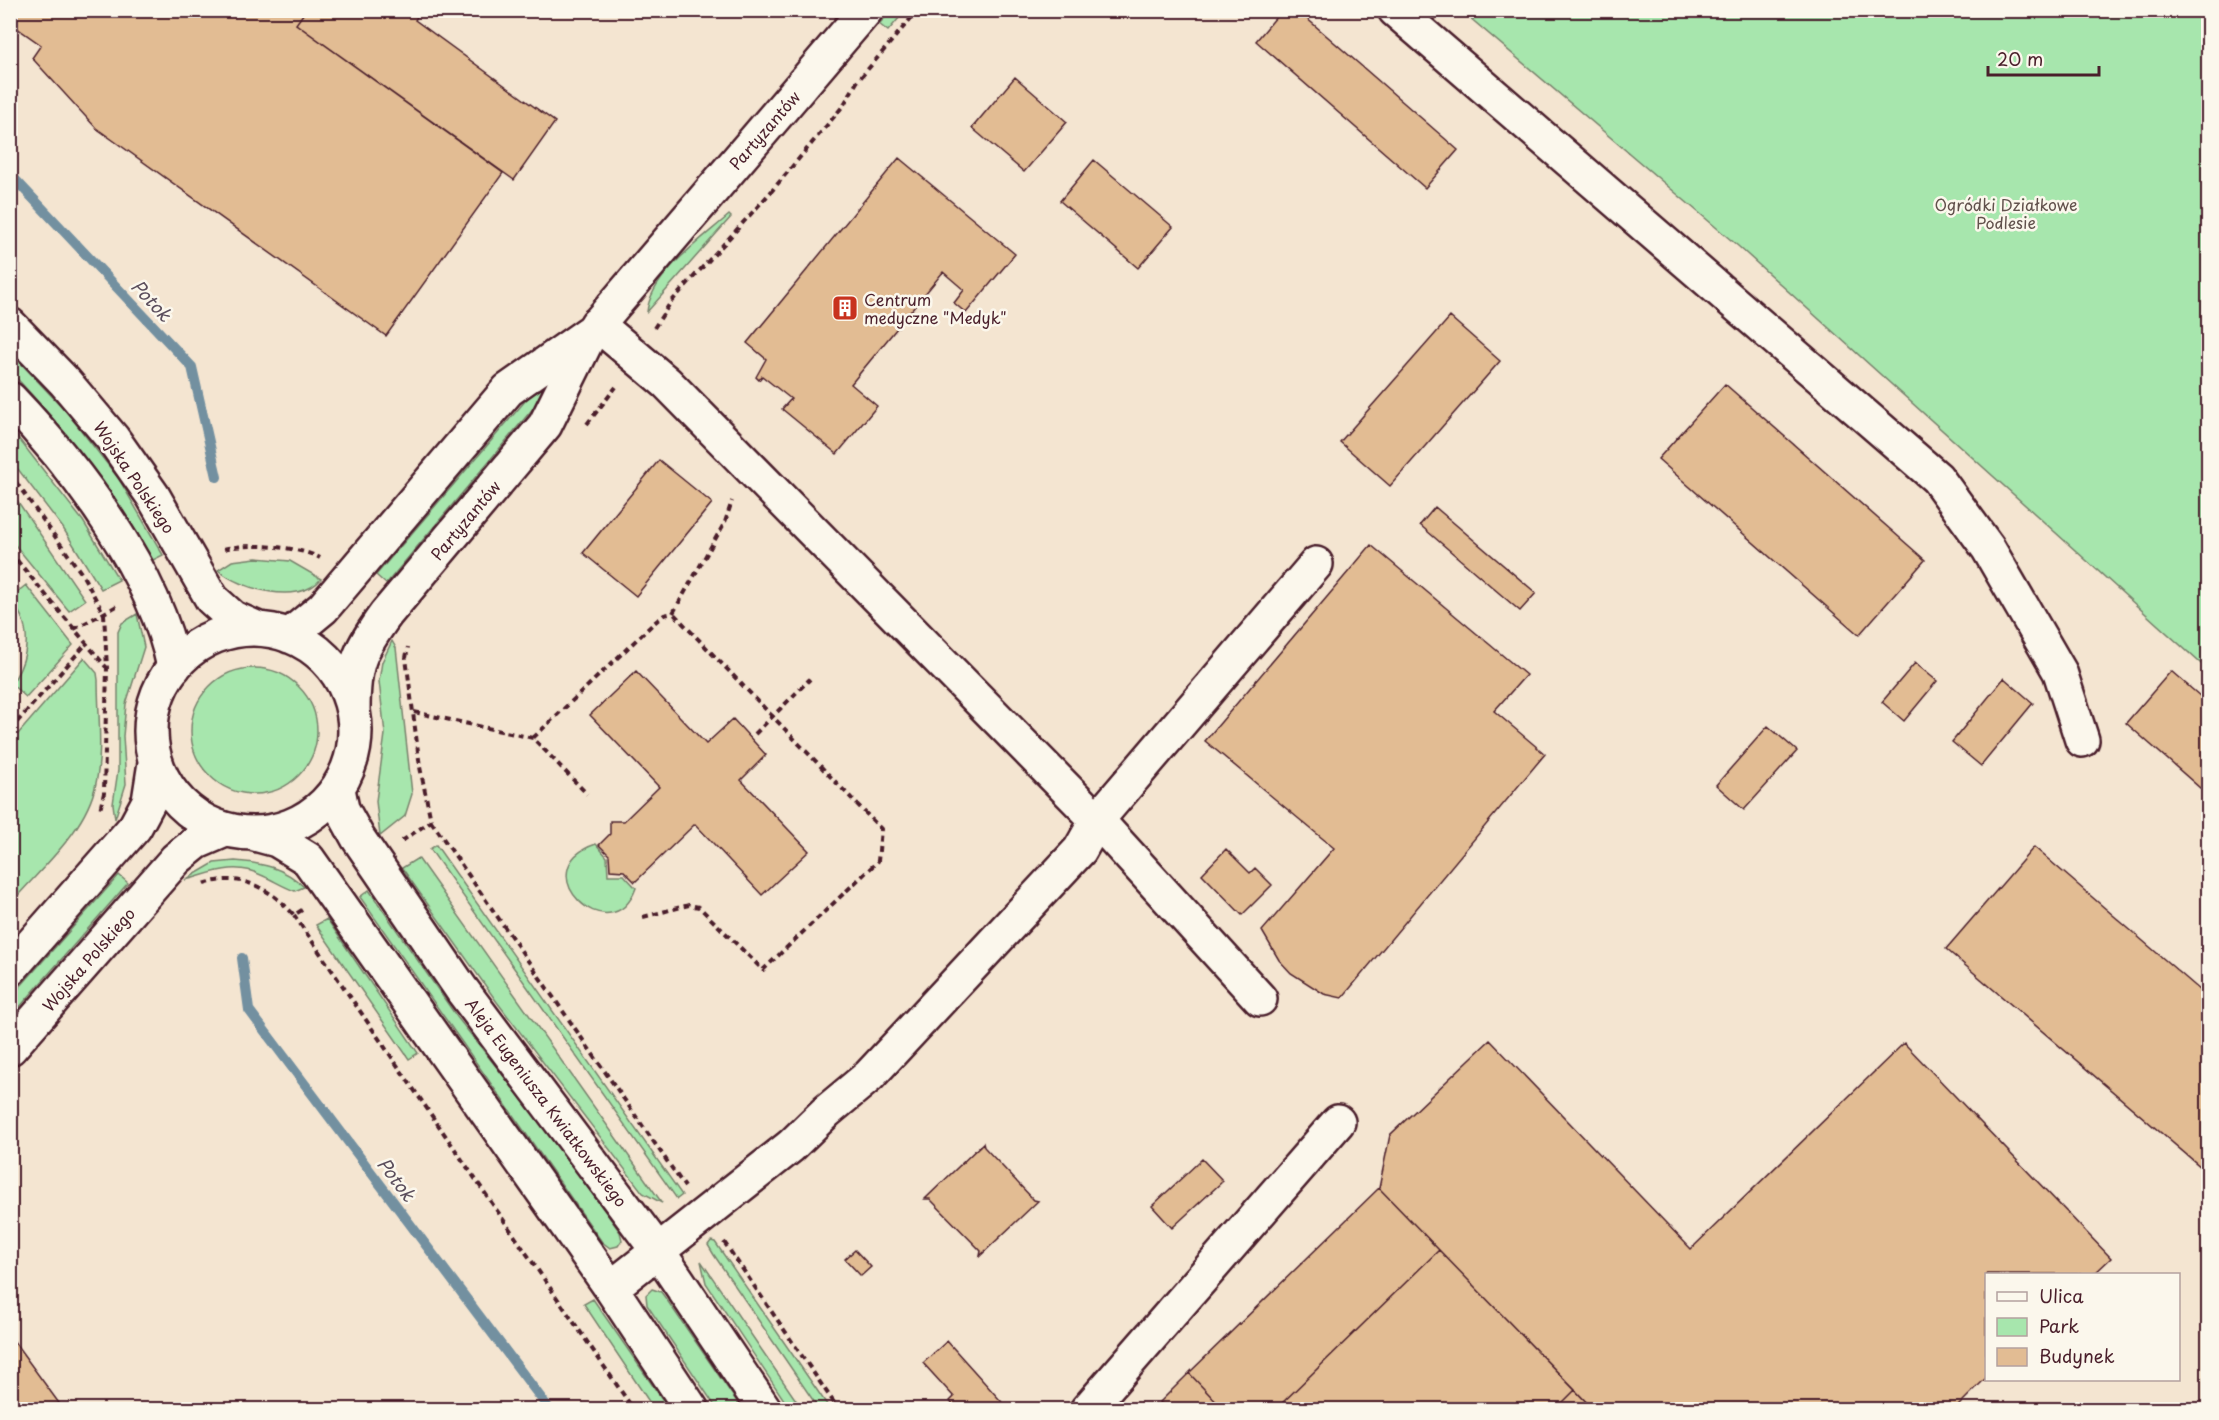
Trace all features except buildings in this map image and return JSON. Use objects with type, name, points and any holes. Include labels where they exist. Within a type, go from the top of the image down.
[{"type":"street","name":"Partyzantów","points":[[289,636],[323,609],[508,390],[594,328],[866,10]]},
{"type":"street","points":[[1395,10],[1937,478],[1988,548],[2060,672],[2082,740]]},
{"type":"street","name":"Wojska Polskiego","points":[[10,325],[65,382],[113,439],[153,496],[212,599],[233,618],[256,628]]},
{"type":"street","name":"Partyzantów","points":[[353,710],[353,675],[364,645],[386,614],[545,425],[594,328]]},
{"type":"street","points":[[594,328],[667,383],[1097,820],[1260,999]]},
{"type":"street","points":[[10,399],[81,482],[111,528],[147,590],[167,634],[174,667]]},
{"type":"street","points":[[611,1288],[791,1146],[827,1111],[869,1076],[1080,850],[1097,820],[1316,564]]},
{"type":"street","points":[[10,969],[135,827],[148,801],[155,763],[151,733],[155,703],[162,685],[174,667],[188,652],[208,640],[230,631],[256,628],[289,636],[309,646],[329,664],[343,685],[353,710],[356,737],[350,765],[339,789],[322,808],[300,823],[279,830],[238,831]]},
{"type":"street","points":[[155,763],[170,791],[199,818],[238,831],[277,840],[293,848],[308,860],[611,1288],[692,1410]]},
{"type":"street","name":"Aleja Eugeniusza Kwiatkowskiego","points":[[339,789],[342,809],[374,860],[475,1007],[658,1251],[765,1410]]},
{"type":"street","name":"Wojska Polskiego","points":[[10,1048],[176,859],[197,842],[238,831]]},
{"type":"street","points":[[1087,1410],[1338,1122]]},
{"type":"path","points":[[586,425],[609,398],[671,302],[792,167],[843,106],[857,82],[918,10]]},
{"type":"path","points":[[10,474],[82,574],[104,614],[107,668],[104,793],[96,825],[119,845]]},
{"type":"path","points":[[10,488],[17,482]]},
{"type":"path","points":[[533,738],[654,623],[664,615],[673,613],[725,522],[732,506],[732,494]]},
{"type":"path","points":[[193,566],[217,552],[236,546],[295,549],[317,556],[346,581]]},
{"type":"path","points":[[10,552],[107,668]]},
{"type":"path","points":[[74,629],[147,590]]},
{"type":"path","points":[[643,917],[689,905],[699,907],[762,970],[878,861],[881,829],[673,613]]},
{"type":"path","points":[[386,614],[410,635],[406,658],[420,766],[431,821],[839,1410]]},
{"type":"path","points":[[10,730],[86,644]]},
{"type":"path","points":[[755,734],[810,679]]},
{"type":"path","points":[[414,712],[533,738],[588,794]]},
{"type":"path","points":[[374,860],[431,821]]},
{"type":"path","points":[[158,879],[180,898],[206,883],[244,881],[263,887],[280,899],[294,915],[634,1410]]},
{"type":"path","points":[[294,915],[331,890]]},
{"type":"green space","points":[[891,11],[905,11],[888,31],[879,24]]},
{"type":"green space","name":"Ogródki Działkowe Podlesie","points":[[1462,11],[2208,11],[2208,670],[1738,246]]},
{"type":"green space","points":[[729,215],[731,217],[647,312],[658,284],[668,271],[692,246]]},
{"type":"green space","points":[[11,353],[66,411],[119,479],[163,555],[153,560],[122,509],[88,461],[11,372]]},
{"type":"green space","points":[[543,385],[546,393],[386,584],[376,575],[538,386]]},
{"type":"green space","points":[[11,429],[83,521],[119,580],[101,589],[63,528],[11,460]]},
{"type":"green space","points":[[12,493],[85,600],[69,611],[11,540]]},
{"type":"green space","points":[[256,558],[290,561],[321,579],[311,587],[299,592],[270,592],[240,583],[218,570],[232,561]]},
{"type":"green space","points":[[26,585],[73,645],[26,697],[11,684],[23,661],[26,635],[22,618],[11,597]]},
{"type":"green space","points":[[137,614],[144,647],[126,704],[123,736],[126,784],[115,819],[113,804],[118,770],[118,632],[122,623]]},
{"type":"green space","points":[[392,641],[396,648],[412,794],[405,816],[380,836],[376,801],[385,734],[379,681],[382,662]]},
{"type":"green space","points":[[84,658],[97,673],[98,680],[99,758],[91,800],[83,817],[61,848],[11,903],[11,742]]},
{"type":"green space","points":[[254,668],[278,672],[299,686],[313,707],[317,731],[313,755],[299,776],[278,790],[254,794],[230,790],[209,776],[195,755],[191,731],[195,707],[209,686],[230,672]]},
{"type":"green space","points":[[596,844],[607,857],[608,875],[624,875],[636,888],[624,907],[609,913],[593,911],[579,901],[570,887],[568,871],[575,856]]},
{"type":"green space","points":[[436,845],[682,1195],[677,1199],[430,849]]},
{"type":"green space","points":[[418,858],[662,1203],[643,1193],[497,1002],[402,868]]},
{"type":"green space","points":[[235,861],[272,867],[304,887],[295,891],[261,875],[241,869],[222,870],[185,880],[214,863]]},
{"type":"green space","points":[[119,875],[128,883],[11,1017],[11,997]]},
{"type":"green space","points":[[369,890],[457,1017],[550,1135],[620,1232],[622,1240],[618,1246],[610,1248],[602,1242],[360,897]]},
{"type":"green space","points":[[327,919],[418,1053],[409,1059],[316,925]]},
{"type":"green space","points":[[711,1241],[715,1242],[830,1409],[819,1409],[714,1255],[708,1245]]},
{"type":"green space","points":[[701,1261],[802,1409],[790,1409],[706,1283]]},
{"type":"green space","points":[[652,1289],[661,1292],[742,1409],[717,1409],[647,1305],[646,1295]]},
{"type":"green space","points":[[593,1299],[669,1409],[654,1409],[584,1304]]},
{"type":"waterway","name":"Potok","points":[[10,174],[192,367],[217,477]]},
{"type":"waterway","name":"Potok","points":[[242,958],[249,1010],[550,1410]]},
{"type":"place","name":"Centrum medyczne \"Medyk\"","points":[[845,308]]}]
